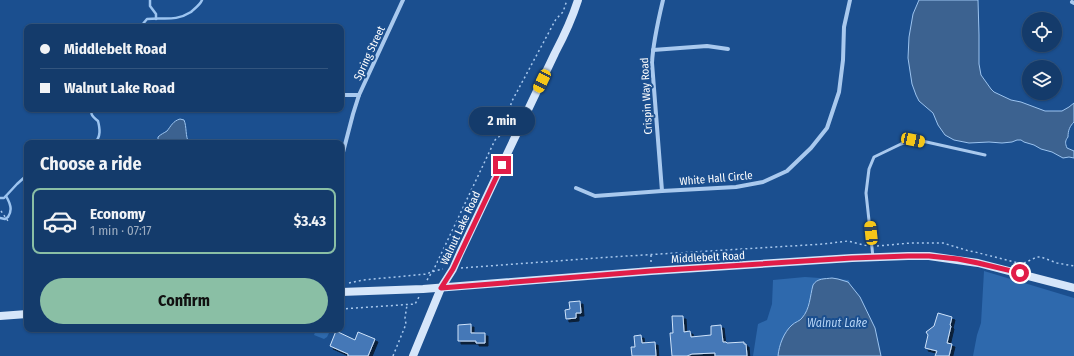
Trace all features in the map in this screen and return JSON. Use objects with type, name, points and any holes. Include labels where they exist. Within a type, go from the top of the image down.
[{"type":"street","name":"Spring Street","points":[[344,148],[359,95],[403,0]]},
{"type":"street","name":"Walnut Lake Road","points":[[413,356],[441,288],[453,269],[562,39],[578,0]]},
{"type":"street","name":"Crispin Way Road","points":[[662,191],[652,64],[653,50],[663,0]]},
{"type":"street","name":"White Hall Circle","points":[[576,188],[595,196],[736,187],[763,182],[787,171],[811,148],[827,128],[839,92],[843,60],[844,27],[850,0]]},
{"type":"street","points":[[653,50],[707,46],[728,50]]},
{"type":"street","points":[[344,95],[359,95]]},
{"type":"street","name":"Middlebelt Road","points":[[344,292],[441,288],[651,271],[873,257],[922,256],[958,259],[1074,288]]},
{"type":"street","points":[[0,316],[24,314]]},
{"type":"lane","points":[[873,257],[866,193],[869,170],[874,157],[913,140],[985,155]]},
{"type":"path","points":[[344,309],[415,304],[424,289],[431,272],[434,269],[495,140],[501,135],[512,101],[556,19],[563,12],[567,0]]},
{"type":"path","points":[[1,211],[8,221]]},
{"type":"path","points":[[348,283],[363,280],[427,274],[441,269],[824,244],[848,241],[869,247],[911,243],[942,244],[969,252],[975,252],[1022,264],[1037,257],[1041,257],[1074,266]]},
{"type":"path","points":[[394,356],[406,324],[405,318],[408,305]]},
{"type":"shaded area","points":[[984,271],[1074,298],[1074,356],[973,356],[981,323]]},
{"type":"shaded area","name":"Walnut Lake","points":[[805,277],[849,280],[870,356],[753,356],[758,324],[767,320],[772,304],[773,280]]},
{"type":"shaded area","points":[[315,332],[329,333],[324,339],[314,335]]},
{"type":"water","points":[[919,0],[978,0],[979,64],[981,75],[994,92],[1011,100],[1045,111],[1062,111],[1074,103],[1074,122],[1068,132],[1066,145],[1067,148],[1074,151],[1074,158],[1063,158],[1021,140],[1002,143],[969,143],[954,140],[945,135],[938,125],[933,113],[919,101],[912,84],[908,58],[909,37],[913,14]]},
{"type":"water","points":[[184,120],[188,140],[158,140],[158,137],[161,134],[167,131],[174,122]]},
{"type":"water","name":"Walnut Lake","points":[[832,278],[848,282],[860,297],[875,328],[881,356],[778,356],[779,348],[784,335],[789,328],[801,319],[807,311],[813,285],[819,280]]},
{"type":"building","points":[[580,301],[581,313],[576,313],[576,318],[566,319],[565,310],[570,309],[569,302]]},
{"type":"building","points":[[938,313],[952,317],[947,343],[952,344],[949,356],[935,356],[937,351],[925,348],[928,335],[926,332],[934,326]]},
{"type":"building","points":[[672,316],[683,316],[684,332],[690,331],[691,337],[711,335],[711,326],[721,325],[723,342],[744,342],[744,344],[746,344],[747,356],[715,356],[715,353],[672,356],[670,333],[673,333]]},
{"type":"building","points":[[471,324],[471,333],[485,333],[485,343],[476,343],[476,341],[458,341],[458,325]]},
{"type":"building","points":[[336,332],[355,340],[358,332],[375,339],[368,356],[348,356],[348,354],[330,346]]},
{"type":"building","points":[[641,335],[642,343],[655,342],[656,356],[632,356],[631,347],[635,347],[634,336]]},
{"type":"waterway","points":[[150,0],[150,6],[156,14],[156,19]]},
{"type":"waterway","points":[[143,24],[147,19],[175,18],[185,15],[199,5],[202,0]]},
{"type":"waterway","points":[[91,112],[93,117],[98,121],[100,130],[97,140]]},
{"type":"waterway","points":[[0,198],[4,198],[24,178]]},
{"type":"waterway","points":[[0,218],[5,219],[10,214],[10,204],[6,196]]},
{"type":"route","points":[[502,165],[453,269],[441,288],[651,271],[779,264],[852,258],[908,256],[929,256],[958,259],[1020,273]]}]
